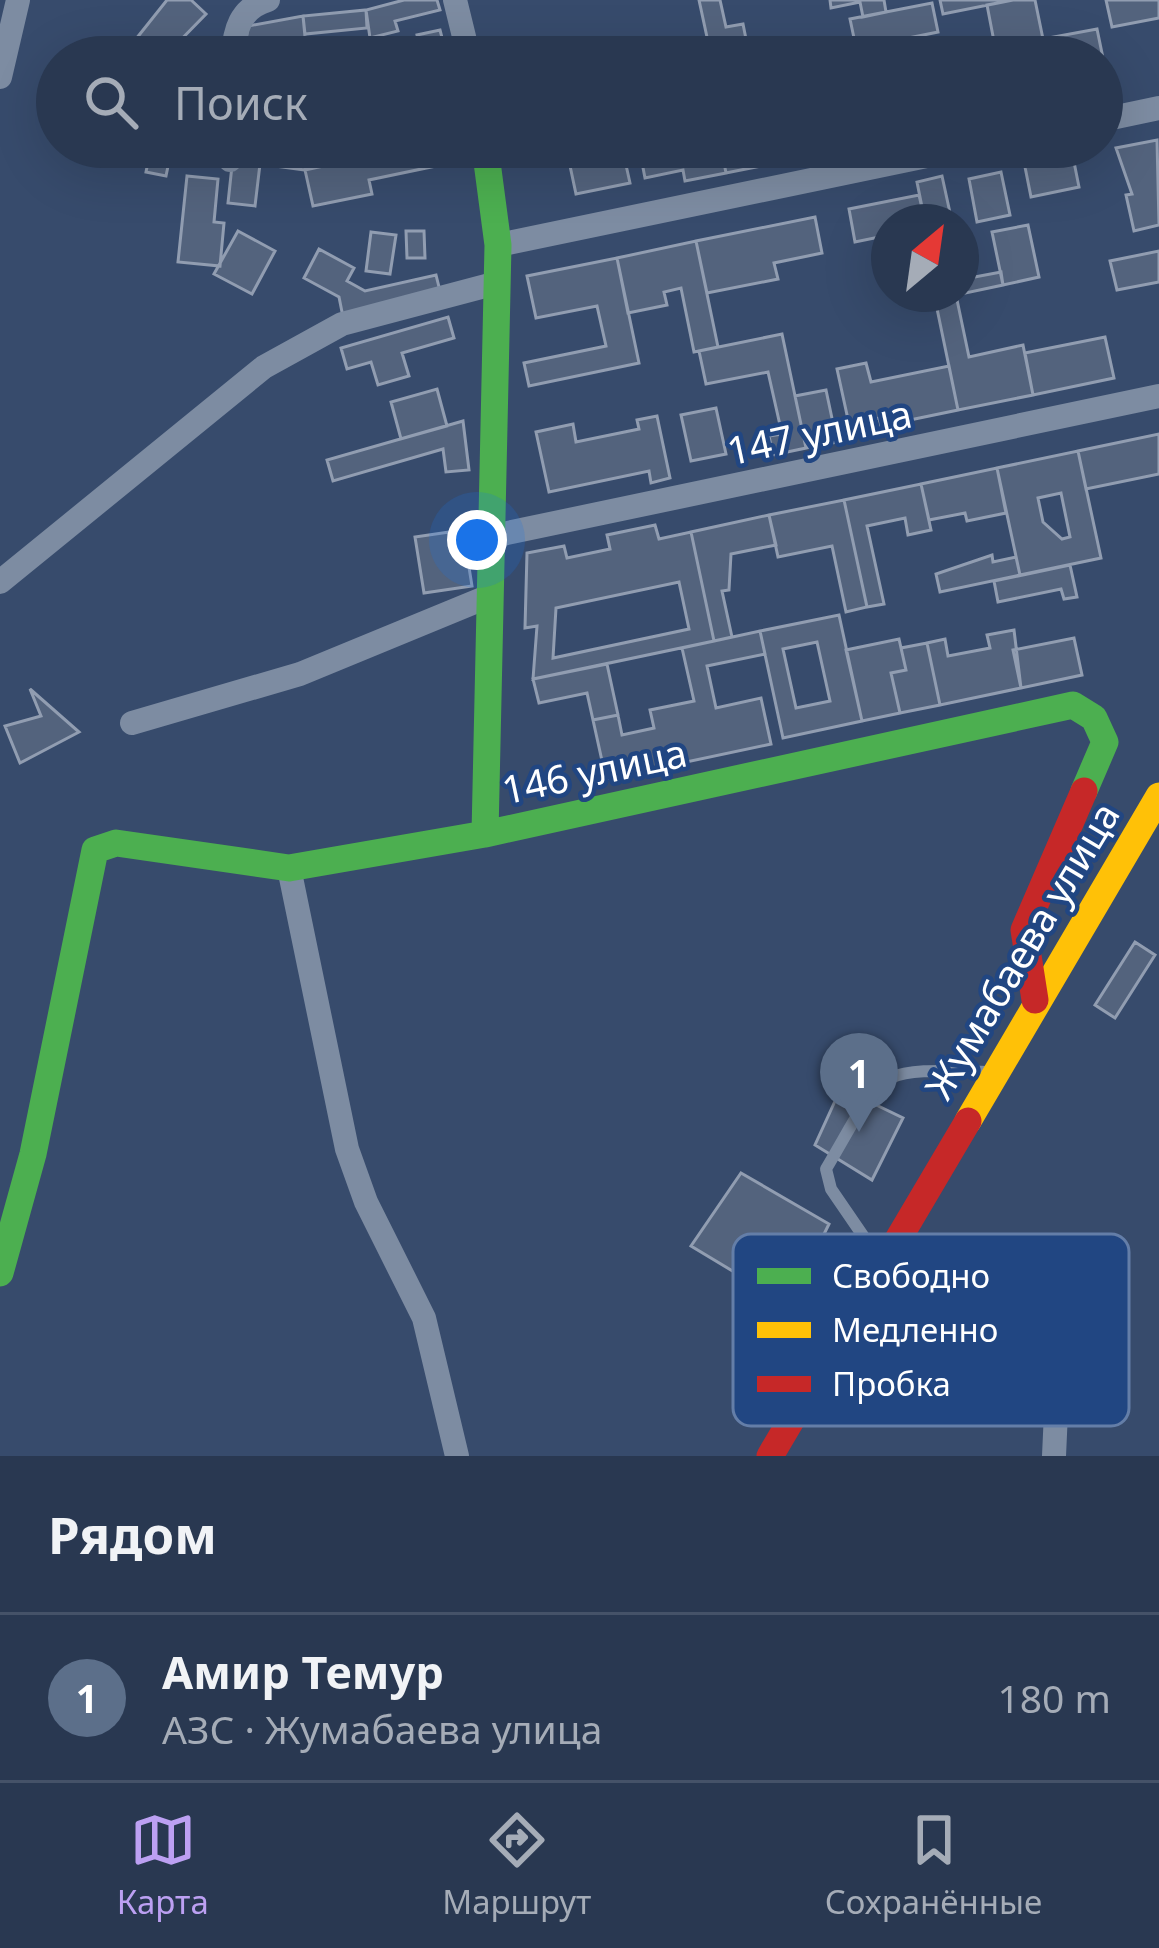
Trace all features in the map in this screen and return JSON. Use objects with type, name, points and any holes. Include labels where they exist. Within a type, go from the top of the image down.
[{"type":"street","points":[[0,77],[18,0]]},
{"type":"street","points":[[234,36],[234,28],[255,3],[268,0]]},
{"type":"street","points":[[455,0],[464,36]]},
{"type":"street","points":[[1123,116],[1159,108]]},
{"type":"street","name":"146 улица","points":[[488,168],[498,245],[484,834],[1072,705],[1094,718],[1105,742],[1024,930],[1035,1000]]},
{"type":"street","points":[[498,245],[869,168]]},
{"type":"street","points":[[0,582],[264,367],[342,325],[494,284]]},
{"type":"street","name":"147 улица","points":[[493,536],[1159,396]]},
{"type":"street","points":[[132,723],[300,674],[487,597]]},
{"type":"street","name":"Жумабаева улица","points":[[899,1234],[1159,796]]},
{"type":"street","points":[[0,1273],[33,1154],[95,850],[116,843],[289,868],[484,834]]},
{"type":"street","points":[[289,868],[347,1149],[366,1202],[424,1318],[457,1456]]},
{"type":"street","name":"Жумабаева улица","points":[[770,1456],[788,1426]]},
{"type":"street","points":[[1054,1456],[1055,1426]]},
{"type":"lane","points":[[861,1234],[830,1189],[826,1169],[879,1080],[906,1070],[993,1072]]},
{"type":"building","points":[[167,0],[191,0],[206,14],[185,36],[138,36]]},
{"type":"building","points":[[404,0],[437,0],[440,10],[395,21],[398,31],[370,36],[366,10]]},
{"type":"building","points":[[699,0],[720,0],[726,27],[743,24],[745,36],[707,36]]},
{"type":"building","points":[[830,0],[884,0],[886,12],[863,17],[860,2],[831,8]]},
{"type":"building","points":[[940,0],[1013,0],[943,14]]},
{"type":"building","points":[[1035,0],[1042,36],[993,36],[987,5]]},
{"type":"building","points":[[1106,0],[1159,0],[1159,18],[1112,27]]},
{"type":"building","points":[[932,3],[938,32],[854,36],[850,19]]},
{"type":"building","points":[[366,10],[367,28],[305,34],[303,16]]},
{"type":"building","points":[[303,16],[305,36],[247,36],[248,26]]},
{"type":"building","points":[[1097,29],[1098,36],[1059,36]]},
{"type":"building","points":[[1157,140],[1159,225],[1134,231],[1123,147]]},
{"type":"building","points":[[147,168],[168,168],[166,176],[146,172]]},
{"type":"building","points":[[232,168],[260,168],[255,206],[228,203]]},
{"type":"building","points":[[426,168],[369,180],[372,194],[313,206],[305,170]]},
{"type":"building","points":[[570,168],[627,168],[630,183],[576,194]]},
{"type":"building","points":[[643,168],[725,168],[726,173],[685,181],[683,170],[645,178]]},
{"type":"building","points":[[1025,168],[1075,168],[1079,187],[1031,197]]},
{"type":"building","points":[[1001,172],[1010,215],[979,222],[979,204],[974,204],[969,179]]},
{"type":"building","points":[[187,176],[218,179],[214,222],[224,223],[220,266],[178,262]]},
{"type":"building","points":[[942,176],[948,204],[921,204],[917,182]]},
{"type":"building","points":[[919,195],[921,204],[874,204]]},
{"type":"building","points":[[871,205],[871,239],[855,242],[849,209]]},
{"type":"building","points":[[815,217],[822,253],[774,263],[778,279],[707,293],[696,241]]},
{"type":"building","points":[[1028,225],[1039,277],[1003,285],[992,232]]},
{"type":"building","points":[[238,231],[275,251],[252,294],[214,274]]},
{"type":"building","points":[[406,231],[424,231],[425,258],[407,258]]},
{"type":"building","points":[[371,232],[396,235],[390,274],[366,271]]},
{"type":"building","points":[[696,241],[718,347],[694,352],[681,288],[664,292],[667,305],[628,313],[617,258]]},
{"type":"building","points":[[319,249],[354,268],[347,281],[365,291],[436,275],[441,295],[343,317],[339,297],[304,278]]},
{"type":"building","points":[[1159,251],[1159,282],[1117,290],[1110,261]]},
{"type":"building","points":[[617,258],[639,363],[529,386],[524,363],[606,346],[597,306],[536,318],[527,276]]},
{"type":"building","points":[[1001,272],[1003,285],[979,290],[979,276]]},
{"type":"building","points":[[938,312],[960,312],[969,357],[1023,345],[1033,395],[958,410]]},
{"type":"building","points":[[448,317],[454,338],[402,353],[409,376],[378,385],[371,362],[347,369],[341,348]]},
{"type":"building","points":[[782,334],[806,448],[773,455],[769,436],[782,434],[768,372],[706,384],[699,351]]},
{"type":"building","points":[[1105,337],[1114,378],[1033,395],[1025,353]]},
{"type":"building","points":[[866,363],[871,382],[949,366],[958,410],[881,426],[879,418],[849,424],[837,369]]},
{"type":"building","points":[[437,389],[447,426],[401,439],[391,402]]},
{"type":"building","points":[[826,390],[837,442],[806,448],[795,396]]},
{"type":"building","points":[[716,408],[726,454],[691,461],[681,415]]},
{"type":"building","points":[[657,416],[670,478],[651,483],[649,471],[549,492],[536,432],[573,424],[576,442],[639,429],[637,420]]},
{"type":"building","points":[[463,421],[469,470],[446,472],[443,449],[333,481],[327,460]]},
{"type":"building","points":[[1159,434],[1159,474],[1086,489],[1078,451]]},
{"type":"building","points":[[1078,451],[1101,558],[1020,575],[997,468]],"holes":[[[1061,493],[1070,537],[1062,539],[1043,522],[1038,498]]]},
{"type":"building","points":[[997,468],[1006,513],[967,521],[965,513],[929,520],[921,484]]},
{"type":"building","points":[[921,484],[931,530],[908,535],[905,518],[867,526],[884,604],[867,607],[844,500]]},
{"type":"building","points":[[844,500],[867,607],[846,612],[832,546],[778,557],[769,515]]},
{"type":"building","points":[[769,515],[776,545],[731,554],[729,590],[722,591],[732,637],[714,641],[691,532]]},
{"type":"building","points":[[655,525],[659,539],[691,532],[714,641],[533,679],[537,626],[525,628],[527,553],[564,546],[567,558],[610,549],[607,535]],"holes":[[[679,582],[689,629],[553,658],[556,608]]]},
{"type":"building","points":[[463,530],[472,586],[424,593],[415,537]]},
{"type":"building","points":[[992,555],[993,562],[1016,557],[1020,575],[940,592],[936,574]]},
{"type":"building","points":[[1070,565],[1077,597],[1064,599],[1061,589],[998,602],[994,581]]},
{"type":"building","points":[[839,615],[862,721],[783,738],[760,631]],"holes":[[[817,642],[830,701],[796,708],[783,649]]]},
{"type":"building","points":[[1014,630],[1021,688],[940,705],[927,643],[945,639],[948,656],[990,648],[987,635]]},
{"type":"building","points":[[760,631],[765,654],[707,666],[716,708],[761,698],[771,744],[606,779],[593,720],[618,715],[622,735],[654,728],[650,710],[694,701],[682,648]]},
{"type":"building","points":[[1074,638],[1082,675],[1021,688],[1013,650]]},
{"type":"building","points":[[899,639],[906,670],[891,673],[900,713],[862,721],[846,650]]},
{"type":"building","points":[[927,643],[940,705],[900,713],[891,673],[906,670],[901,648]]},
{"type":"building","points":[[607,664],[618,715],[593,720],[587,693],[539,703],[533,679]]},
{"type":"building","points":[[30,689],[79,732],[20,763],[5,726],[41,716]]},
{"type":"building","points":[[1135,942],[1155,955],[1115,1018],[1095,1005]]},
{"type":"building","points":[[841,1088],[903,1118],[872,1180],[815,1145]]},
{"type":"building","points":[[741,1173],[829,1224],[824,1234],[733,1234],[733,1271],[691,1246]]},
{"type":"traffic: fast","points":[[488,168],[498,245],[485,834],[1073,705],[1094,718],[1105,742],[1084,791]]},
{"type":"traffic: fast","points":[[0,1273],[33,1154],[95,850],[116,843],[289,868],[485,834]]},
{"type":"traffic: slow","points":[[968,1121],[1159,796]]},
{"type":"traffic: jam","points":[[1035,1000],[1024,930],[1084,791]]},
{"type":"traffic: jam","points":[[901,1234],[968,1121]]},
{"type":"traffic: jam","points":[[770,1456],[788,1426]]},
{"type":"place","name":"Амир Темур","points":[[859,1132]]}]
